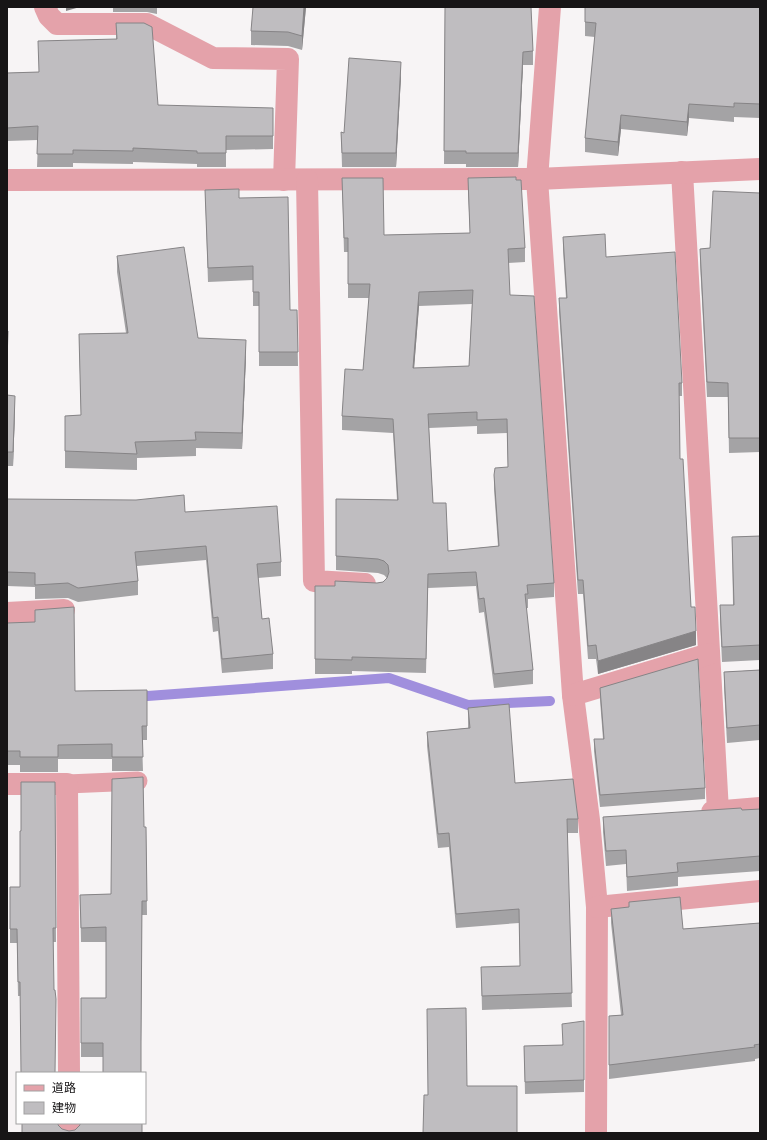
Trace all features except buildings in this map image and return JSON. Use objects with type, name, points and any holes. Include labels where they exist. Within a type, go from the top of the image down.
[{"type":"street","points":[[45,7],[49,16],[57,24],[147,24],[213,58],[288,59],[284,180]]},
{"type":"street","points":[[550,7],[537,179],[573,695],[589,820],[597,907],[596,1133]]},
{"type":"street","points":[[7,180],[537,179],[760,169]]},
{"type":"street","points":[[682,172],[717,668],[718,811]]},
{"type":"street","points":[[307,180],[314,580],[377,585]]},
{"type":"street","points":[[7,613],[70,610]]},
{"type":"street","points":[[573,695],[717,668]]},
{"type":"street","points":[[7,784],[67,784],[69,1072]]},
{"type":"street","points":[[695,813],[760,808]]},
{"type":"street","points":[[589,820],[612,818]]},
{"type":"street","points":[[597,907],[760,892]]},
{"type":"lane","points":[[67,784],[138,781]]},
{"type":"waterway","points":[[134,697],[389,678],[468,705],[550,701]]}]
